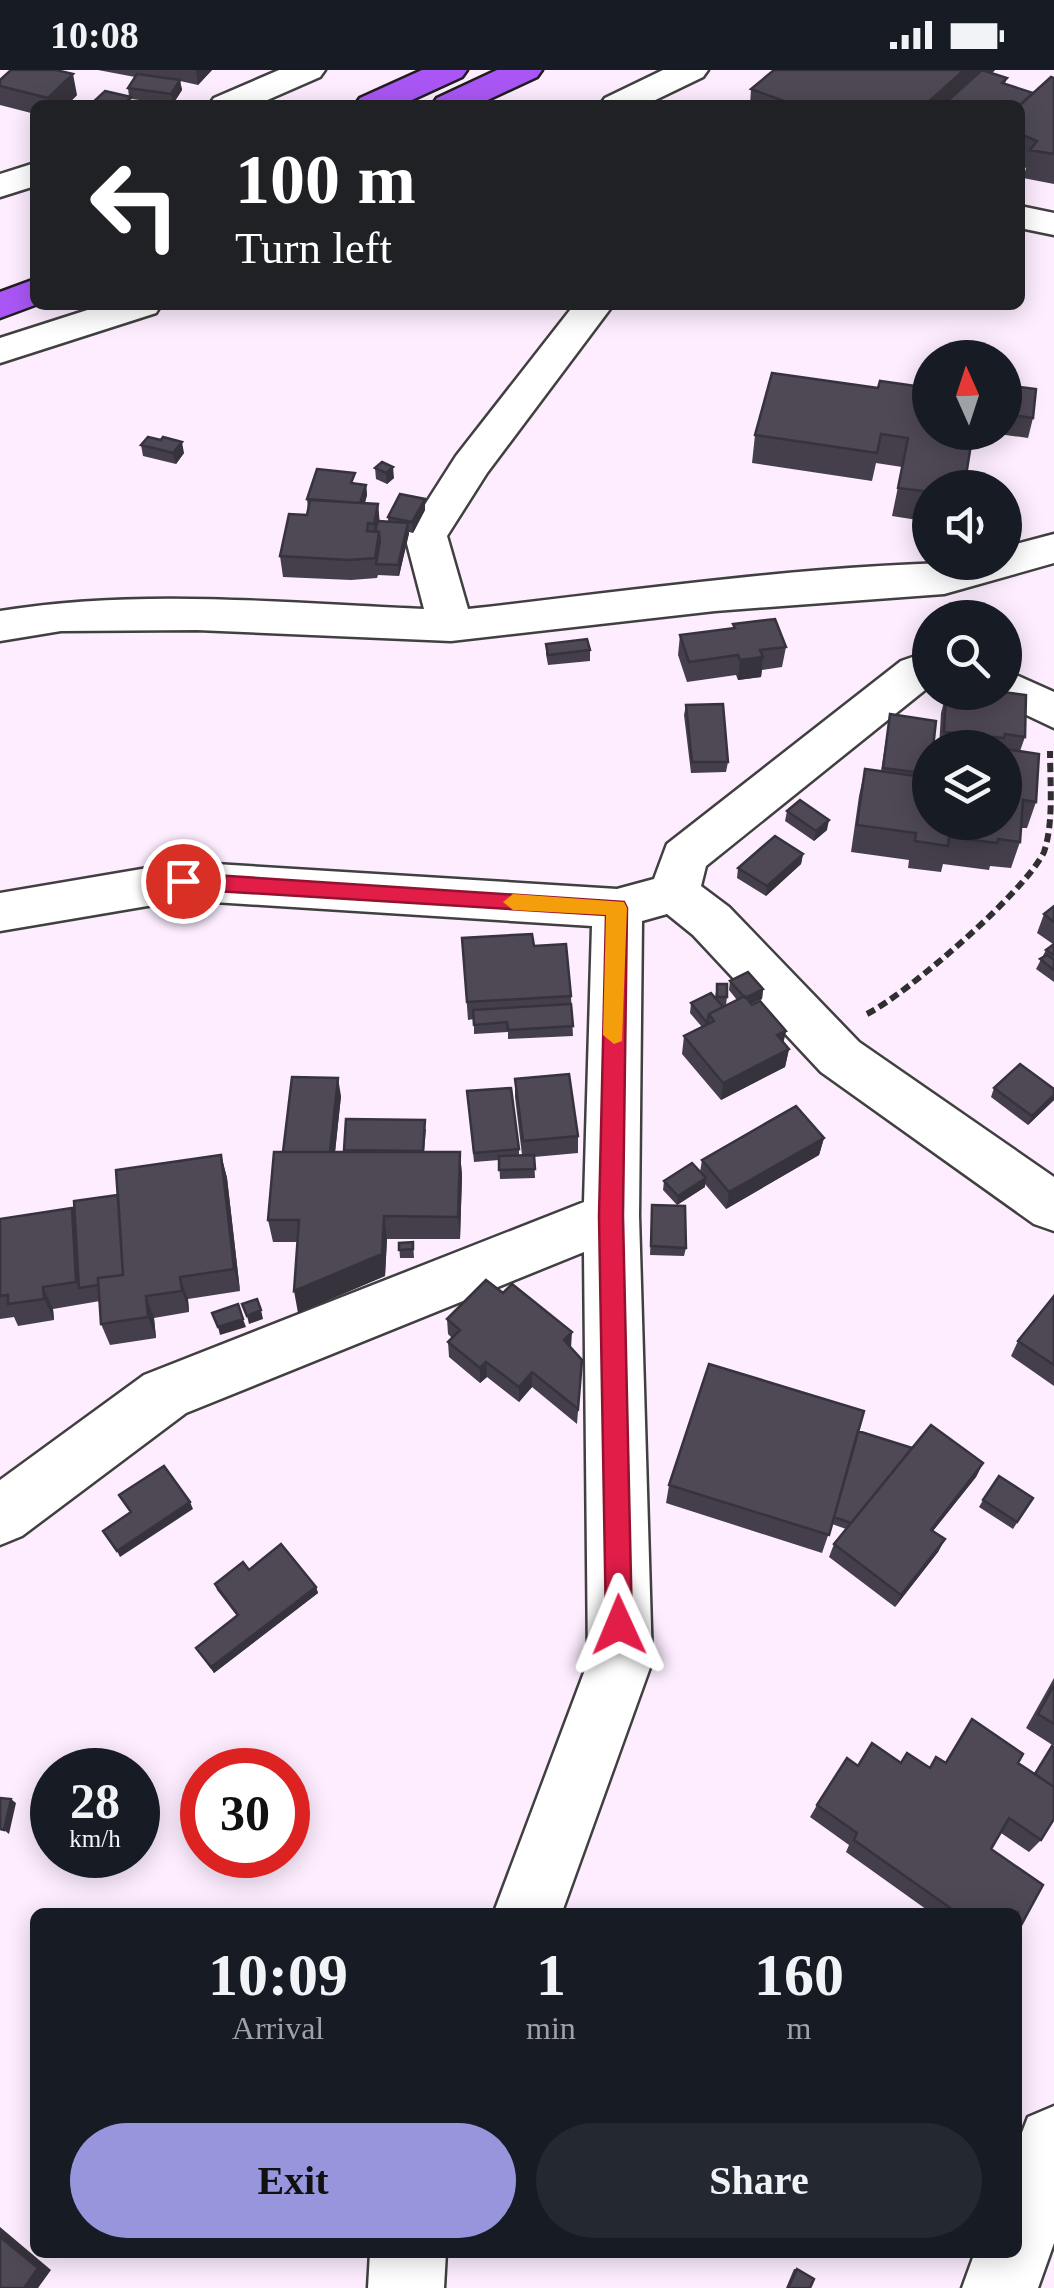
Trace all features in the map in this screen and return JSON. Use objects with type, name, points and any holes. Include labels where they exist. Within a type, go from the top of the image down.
[{"type":"highway","points":[[383,100],[450,70]]},
{"type":"highway","points":[[460,100],[525,70]]},
{"type":"highway","points":[[0,269],[30,256]]},
{"type":"highway","points":[[0,306],[30,294]]},
{"type":"street","points":[[238,100],[308,70]]},
{"type":"street","points":[[627,100],[690,70]]},
{"type":"street","points":[[0,186],[30,176]]},
{"type":"street","points":[[1025,218],[1054,224]]},
{"type":"street","points":[[0,351],[127,310]]},
{"type":"street","points":[[452,626],[426,536],[471,465],[590,310]]},
{"type":"street","points":[[1022,557],[1054,548]]},
{"type":"street","points":[[0,626],[61,616],[197,615],[452,626],[714,596],[947,598],[976,580]]},
{"type":"street","points":[[675,894],[684,857],[912,676]]},
{"type":"street","points":[[1022,695],[1052,711]]},
{"type":"street","points":[[0,912],[183,881],[617,908],[675,894]]},
{"type":"street","points":[[675,894],[711,921],[840,1057],[1054,1207]]},
{"type":"street","points":[[529,1908],[620,1662],[611,1216],[617,908]]},
{"type":"street","points":[[0,1516],[165,1394],[611,1216]]},
{"type":"street","points":[[1022,2229],[1054,2143]]},
{"type":"street","points":[[406,2288],[408,2258]]},
{"type":"street","points":[[1000,2288],[1011,2258]]},
{"type":"path","points":[[823,1039],[890,1002],[1012,890],[1044,851],[1051,802],[1052,711]]},
{"type":"building","points":[[11,70],[73,74],[48,98],[0,86],[0,80]]},
{"type":"building","points":[[774,70],[964,70],[931,100],[781,100],[751,89]]},
{"type":"building","points":[[982,70],[1007,78],[1002,83],[1033,93],[1025,100],[949,100]]},
{"type":"building","points":[[137,74],[180,80],[171,94],[128,88]]},
{"type":"building","points":[[1054,78],[1054,154],[1030,150],[1037,141],[1025,136],[1025,100]]},
{"type":"building","points":[[105,91],[131,97],[128,100],[95,100]]},
{"type":"building","points":[[772,373],[878,388],[880,381],[912,385],[912,450],[970,450],[967,470],[912,470],[912,490],[898,488],[908,438],[881,434],[877,453],[755,435]]},
{"type":"building","points":[[1022,387],[1036,389],[1033,418],[1022,416]]},
{"type":"building","points":[[148,437],[182,442],[173,453],[141,445]]},
{"type":"building","points":[[382,462],[393,467],[386,473],[375,468]]},
{"type":"building","points":[[317,469],[355,473],[351,483],[366,485],[360,503],[307,499]]},
{"type":"building","points":[[400,494],[425,499],[412,522],[388,517]]},
{"type":"building","points":[[310,500],[378,504],[374,524],[368,523],[367,531],[379,532],[375,558],[280,556],[289,514],[307,515]]},
{"type":"building","points":[[378,521],[408,523],[398,565],[376,564]]},
{"type":"building","points":[[775,619],[786,647],[760,650],[763,657],[740,660],[738,655],[689,662],[680,635],[735,628],[733,624]]},
{"type":"building","points":[[587,639],[590,650],[548,655],[546,644]]},
{"type":"building","points":[[1022,694],[1026,695],[1025,737],[1022,730],[944,730],[945,710],[1022,710]]},
{"type":"building","points":[[723,704],[728,762],[692,762],[686,705]]},
{"type":"building","points":[[890,714],[936,721],[935,730],[912,730],[912,772],[883,768]]},
{"type":"building","points":[[1022,752],[1039,754],[1036,802],[1023,800],[1022,814]]},
{"type":"building","points":[[865,769],[912,776],[912,832],[857,825]]},
{"type":"building","points":[[800,800],[829,820],[816,831],[787,811]]},
{"type":"building","points":[[775,836],[803,854],[767,886],[738,868]]},
{"type":"building","points":[[915,840],[949,840],[948,846]]},
{"type":"building","points":[[1054,906],[1054,922],[1044,914]]},
{"type":"building","points":[[532,934],[534,946],[566,944],[571,996],[467,1002],[462,938]]},
{"type":"building","points":[[1047,955],[1054,960],[1054,970],[1040,959]]},
{"type":"building","points":[[748,972],[763,989],[745,998],[730,981]]},
{"type":"building","points":[[717,984],[727,984],[727,997],[717,997]]},
{"type":"building","points":[[711,993],[723,1007],[709,1014],[707,1023],[691,1003]]},
{"type":"building","points":[[745,996],[752,1005],[760,1001],[786,1031],[777,1035],[789,1049],[723,1083],[684,1036],[714,1021],[709,1014]]},
{"type":"building","points":[[571,1004],[573,1026],[508,1030],[507,1022],[474,1025],[473,1010]]},
{"type":"building","points":[[1020,1064],[1054,1089],[1054,1095],[1032,1116],[994,1088]]},
{"type":"building","points":[[569,1074],[578,1136],[523,1141],[515,1079]]},
{"type":"building","points":[[292,1077],[338,1078],[330,1152],[283,1152]]},
{"type":"building","points":[[511,1088],[519,1149],[474,1153],[467,1091]]},
{"type":"building","points":[[796,1106],[824,1138],[729,1192],[702,1160]]},
{"type":"building","points":[[346,1119],[425,1120],[423,1151],[344,1150]]},
{"type":"building","points":[[274,1152],[460,1152],[458,1217],[384,1216],[382,1254],[294,1291],[299,1220],[268,1220]]},
{"type":"building","points":[[221,1155],[234,1269],[180,1277],[182,1291],[146,1296],[148,1317],[101,1324],[98,1278],[123,1275],[116,1170]]},
{"type":"building","points":[[534,1155],[535,1169],[499,1170],[499,1156]]},
{"type":"building","points":[[692,1163],[706,1178],[678,1196],[664,1181]]},
{"type":"building","points":[[118,1195],[123,1275],[98,1278],[98,1285],[79,1288],[74,1201]]},
{"type":"building","points":[[652,1205],[685,1206],[686,1248],[651,1246]]},
{"type":"building","points":[[72,1208],[76,1282],[43,1287],[44,1299],[8,1304],[8,1295],[0,1296],[0,1219]]},
{"type":"building","points":[[413,1242],[413,1249],[399,1250],[399,1243]]},
{"type":"building","points":[[486,1280],[503,1293],[512,1284],[572,1332],[564,1340],[582,1360],[578,1409],[532,1372],[519,1387],[486,1362],[480,1368],[448,1342],[460,1330],[447,1319]]},
{"type":"building","points":[[1054,1296],[1054,1365],[1018,1341]]},
{"type":"building","points":[[257,1299],[261,1310],[247,1316],[242,1304]]},
{"type":"building","points":[[238,1304],[243,1319],[218,1327],[212,1313]]},
{"type":"building","points":[[709,1364],[864,1411],[829,1535],[669,1485]]},
{"type":"building","points":[[931,1425],[983,1463],[931,1530],[945,1539],[901,1595],[834,1544]]},
{"type":"building","points":[[858,1431],[912,1448],[851,1523],[834,1517]]},
{"type":"building","points":[[164,1466],[190,1502],[117,1551],[103,1531],[131,1512],[119,1495]]},
{"type":"building","points":[[999,1476],[1033,1498],[1017,1522],[983,1500]]},
{"type":"building","points":[[281,1544],[316,1587],[211,1667],[196,1648],[238,1615],[215,1584],[243,1562],[249,1570]]},
{"type":"building","points":[[1054,1685],[1054,1724],[1038,1714]]},
{"type":"building","points":[[972,1719],[1023,1754],[1018,1763],[1054,1787],[1054,1819],[1041,1840],[1009,1818],[991,1849],[1043,1885],[1022,1924],[1022,1908],[950,1908],[854,1840],[857,1833],[817,1805],[847,1758],[858,1766],[872,1743],[901,1763],[907,1753],[930,1768],[936,1757],[946,1763]]},
{"type":"building","points":[[1054,1748],[1054,1787],[1035,1774]]},
{"type":"building","points":[[0,1798],[11,1799],[4,1830],[0,1829]]},
{"type":"building","points":[[0,2237],[38,2268],[24,2288],[0,2288]]},
{"type":"building","points":[[797,2269],[814,2279],[810,2288],[788,2288]]},
{"type":"slow traffic","points":[[513,902],[617,908],[614,1035]]},
{"type":"route","points":[[183,881],[617,908],[611,1216],[619,1625]]}]
